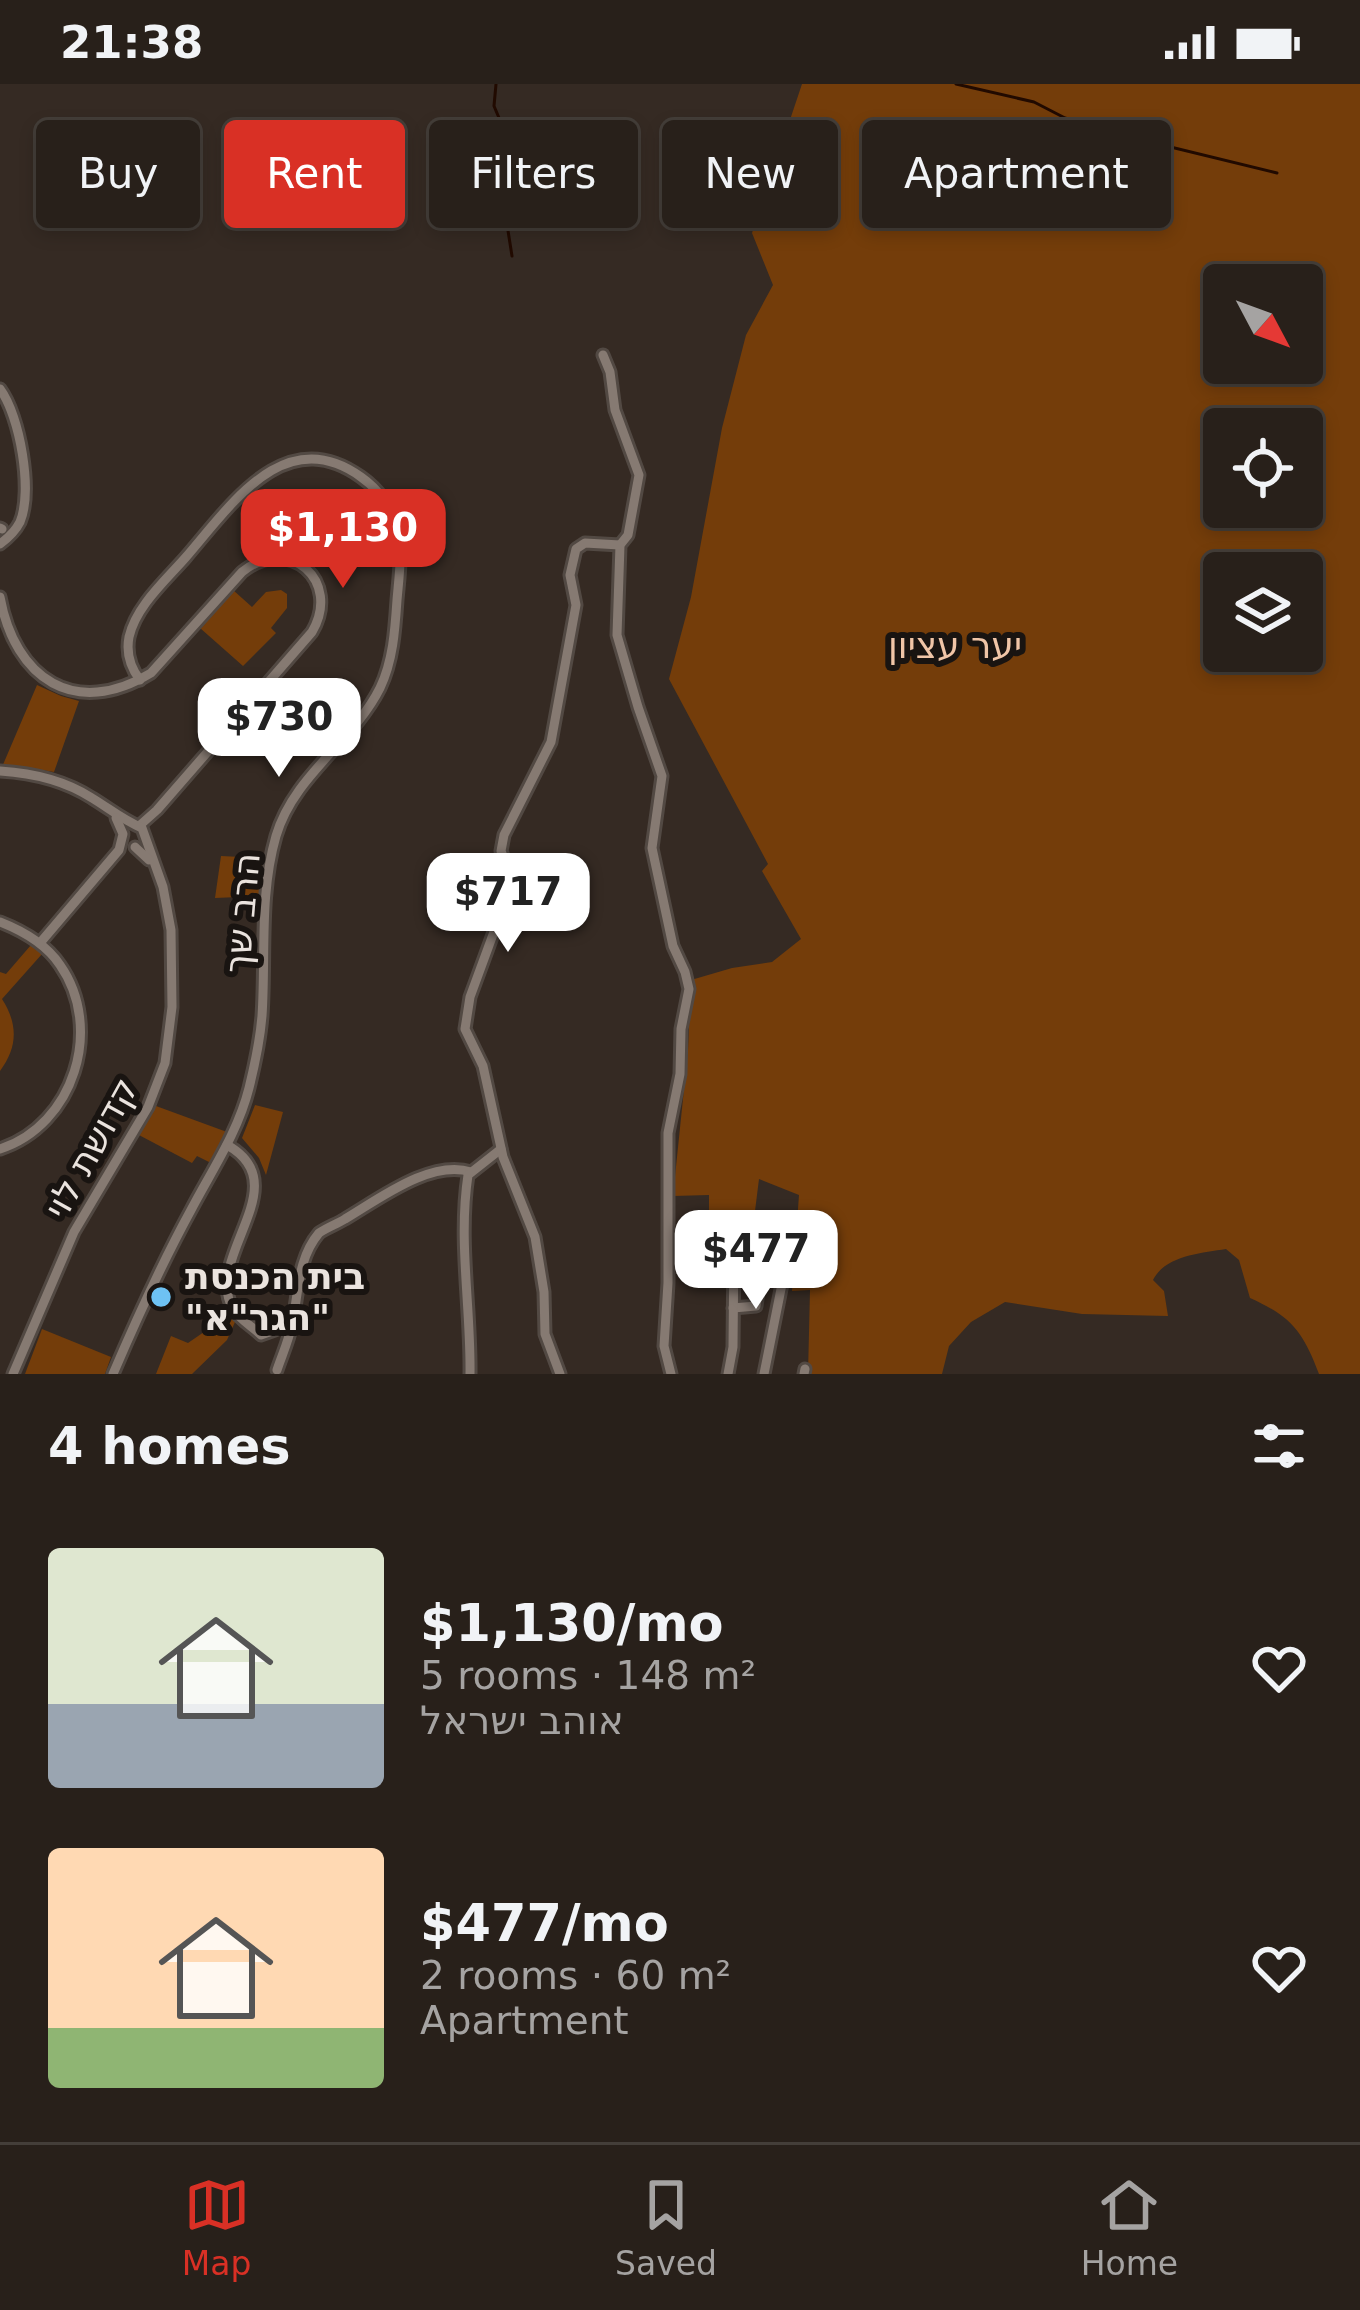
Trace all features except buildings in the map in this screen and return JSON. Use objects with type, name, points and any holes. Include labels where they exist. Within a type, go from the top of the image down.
[{"type":"street","points":[[603,355],[615,410],[639,475],[628,535],[620,545],[617,634],[662,776],[652,848],[673,946],[689,989],[668,1133],[664,1346],[671,1374]]},
{"type":"street","points":[[0,389],[13,415],[25,500],[16,528],[1,544]]},
{"type":"street","name":"הרב שך","points":[[113,1374],[161,1266],[243,1110],[258,1046],[266,895],[276,835],[303,785],[372,701],[391,658],[400,543],[384,500],[346,467],[320,459],[295,460],[259,478],[140,612],[128,645],[130,663],[140,680]]},
{"type":"street","points":[[1,528],[13,527],[21,518]]},
{"type":"street","points":[[1,528],[6,533],[1,544]]},
{"type":"street","points":[[560,1374],[545,1334],[535,1237],[501,1149],[483,1066],[465,1029],[470,997],[510,874],[501,851],[505,835],[551,742],[576,605],[570,575],[576,549],[585,543],[620,545]]},
{"type":"street","points":[[0,597],[6,626],[29,665],[47,679],[88,693],[140,680],[168,656],[242,572],[268,557],[295,562],[315,579],[322,605],[312,632],[141,830],[143,843],[114,858],[40,944]]},
{"type":"street","points":[[0,771],[56,780],[141,830]]},
{"type":"street","points":[[110,811],[126,844],[134,847]]},
{"type":"street","points":[[114,858],[128,826],[141,830]]},
{"type":"street","name":"קדושת לוי","points":[[13,1374],[74,1232],[148,1107],[166,1063],[172,1007],[171,930],[164,892],[141,830]]},
{"type":"street","name":"קדושת לוי","points":[[134,847],[155,869]]},
{"type":"street","points":[[0,922],[40,944],[60,965],[73,989],[80,1019],[78,1060],[64,1095],[46,1121],[25,1138],[0,1149]]},
{"type":"street","points":[[227,1145],[242,1153],[255,1178],[232,1263],[229,1295],[233,1309],[261,1335],[275,1330]]},
{"type":"street","points":[[470,1374],[462,1212],[468,1175],[501,1149]]},
{"type":"street","points":[[277,1370],[292,1327],[302,1266],[319,1233],[410,1181],[456,1169],[471,1172]]},
{"type":"street","points":[[733,1308],[757,1306],[767,1232],[776,1226],[789,1231],[764,1374]]},
{"type":"street","points":[[728,1374],[734,1347],[734,1245]]},
{"type":"green space","name":"יער עציון","points":[[802,84],[1360,84],[1360,1374],[1319,1374],[1294,1327],[1250,1298],[1239,1260],[1226,1249],[1184,1257],[1159,1272],[1153,1280],[1164,1291],[1168,1316],[1082,1314],[1005,1302],[971,1322],[949,1346],[942,1374],[808,1374],[810,1290],[792,1291],[799,1195],[759,1179],[752,1235],[709,1235],[709,1195],[673,1196],[691,980],[772,962],[801,939],[762,871],[768,864],[669,679],[746,335],[773,285],[754,228],[838,228],[838,120],[790,120]]},
{"type":"green space","points":[[233,590],[252,607],[266,592],[287,594],[287,608],[271,628],[276,633],[243,666],[200,628]]},
{"type":"green space","points":[[37,685],[79,701],[54,772],[2,767]]},
{"type":"green space","points":[[221,856],[264,858],[259,896],[215,898]]},
{"type":"green space","points":[[31,945],[42,954],[2,999],[14,1035],[0,1071],[0,972],[6,974]]},
{"type":"green space","points":[[255,1105],[283,1112],[266,1175],[242,1138]]},
{"type":"green space","points":[[156,1106],[227,1132],[211,1163],[197,1156],[192,1163],[137,1134]]},
{"type":"green space","points":[[226,1313],[235,1322],[227,1340],[192,1374],[156,1374],[171,1336],[188,1343]]},
{"type":"green space","points":[[42,1329],[111,1357],[105,1374],[25,1374]]},
{"type":"waterway","points":[[496,84],[494,106],[507,137],[506,218],[512,256]]},
{"type":"waterway","points":[[956,84],[1034,102],[1105,131],[1277,173]]},
{"type":"place","name":"בית הכנסת \"הגר\"א\"","points":[[161,1297]]}]
